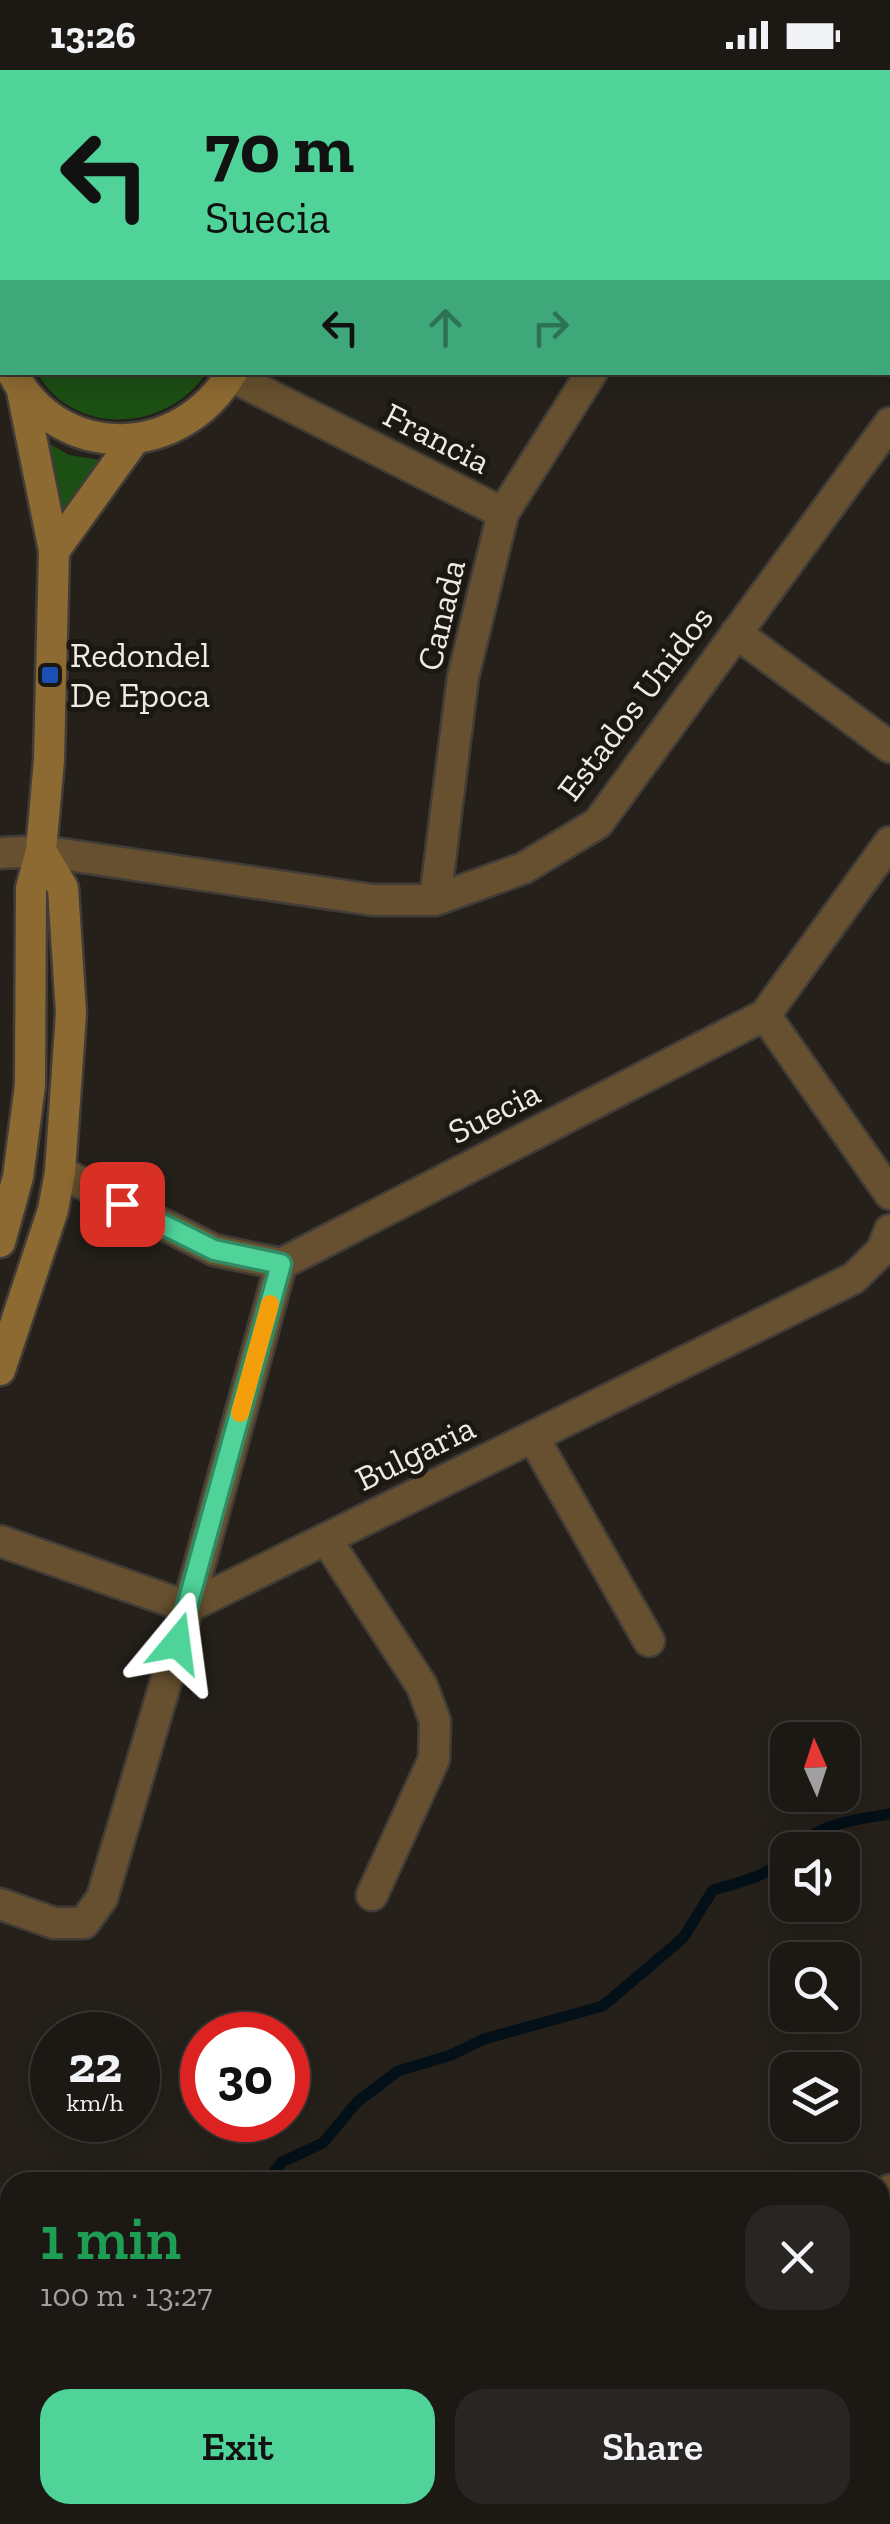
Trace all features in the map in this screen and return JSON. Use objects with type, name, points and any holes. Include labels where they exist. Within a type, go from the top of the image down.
[{"type":"main road","points":[[17,382],[53,420],[92,437],[134,440],[173,429],[206,407],[231,375]]},
{"type":"main road","points":[[0,1242],[18,1177],[30,1085],[31,888],[41,851],[49,760],[54,551],[17,382]]},
{"type":"main road","points":[[54,551],[134,440]]},
{"type":"main road","points":[[0,1370],[53,1210],[60,1172],[70,1014],[63,888],[41,851]]},
{"type":"street","name":"Francia","points":[[234,375],[503,512]]},
{"type":"street","name":"Canada","points":[[435,900],[463,677],[503,512],[590,375]]},
{"type":"street","name":"Estados Unidos","points":[[0,853],[41,851],[373,900],[435,900],[524,868],[598,823],[890,423]]},
{"type":"street","points":[[736,633],[890,748]]},
{"type":"street","name":"Suecia","points":[[281,1264],[765,1015],[890,842]]},
{"type":"street","points":[[765,1015],[890,1194]]},
{"type":"street","points":[[0,1904],[54,1923],[84,1923],[102,1898],[188,1606],[281,1264],[214,1250],[60,1172]]},
{"type":"street","name":"Bulgaria","points":[[188,1606],[854,1278],[882,1250],[890,1230]]},
{"type":"street","points":[[533,1437],[649,1642]]},
{"type":"street","points":[[326,1539],[422,1686],[435,1721],[434,1759],[372,1895]]},
{"type":"street","points":[[0,1541],[188,1606]]},
{"type":"green space","points":[[39,375],[204,375],[189,393],[168,407],[121,420],[74,409],[54,394]]},
{"type":"green space","points":[[45,441],[69,455],[101,460],[54,520]]},
{"type":"waterway","points":[[819,1832],[890,1814]]},
{"type":"waterway","points":[[274,2172],[282,2162],[323,2143],[357,2102],[398,2071],[451,2055],[484,2039],[603,2006],[683,1938],[713,1890],[770,1869]]},
{"type":"slow traffic","points":[[240,1413],[270,1304]]},
{"type":"place","name":"Redondel De Epoca","points":[[50,675]]},
{"type":"route","points":[[122,1204],[214,1250],[281,1264],[177,1643]]}]
